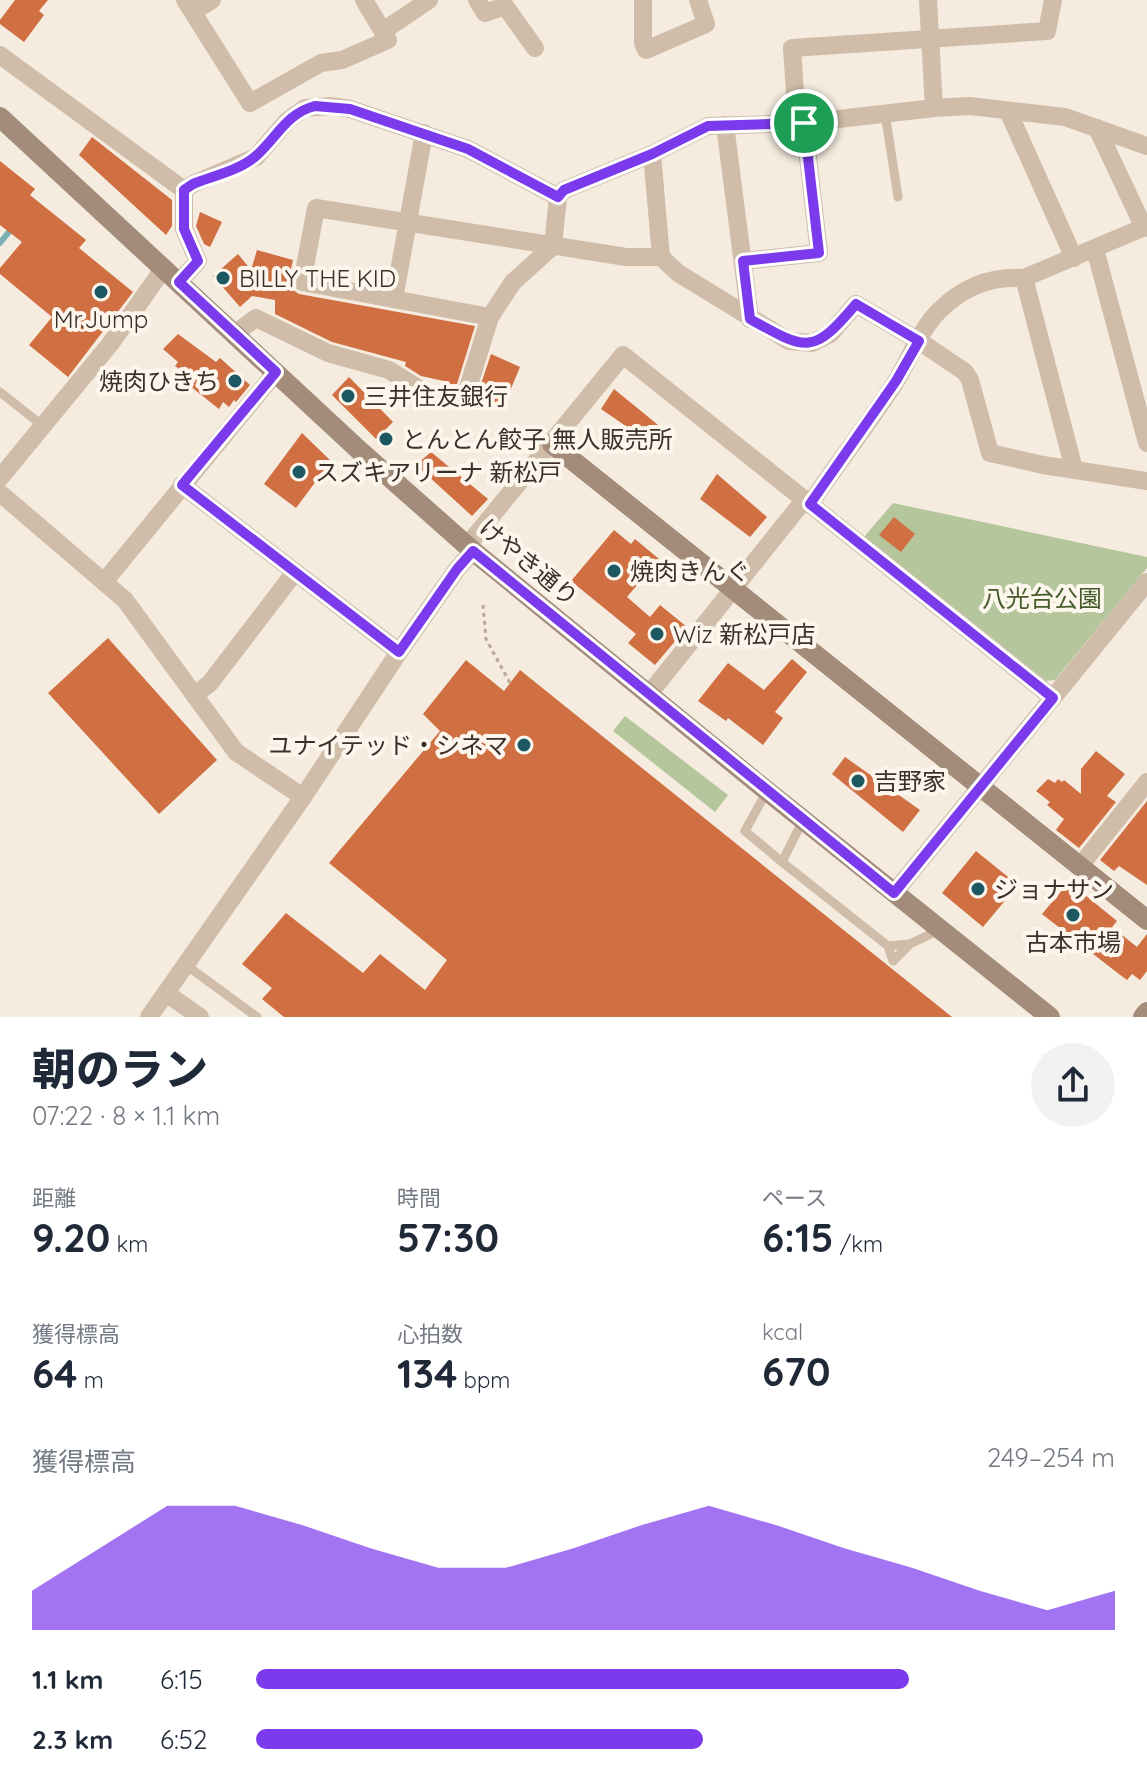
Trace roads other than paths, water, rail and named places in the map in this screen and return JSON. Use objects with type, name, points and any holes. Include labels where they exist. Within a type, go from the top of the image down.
[{"type":"street","points":[[212,0],[189,6],[250,103],[321,63],[342,60],[388,40],[364,0]]},
{"type":"street","points":[[383,31],[429,0]]},
{"type":"street","points":[[477,0],[485,13],[505,6],[535,48]]},
{"type":"street","points":[[643,0],[643,43],[646,50],[706,24],[698,0]]},
{"type":"street","points":[[928,0],[934,108]]},
{"type":"street","points":[[743,261],[819,253],[792,48],[1047,31],[1053,0]]},
{"type":"street","points":[[0,55],[184,190]]},
{"type":"street","points":[[184,190],[256,157],[288,120],[305,108],[315,106],[350,109],[468,149],[558,197]]},
{"type":"street","points":[[234,334],[256,318],[328,353],[389,370],[429,395],[459,398],[467,391],[490,317],[513,282],[553,246],[558,197],[564,190],[652,154],[708,126],[801,123],[970,106],[1065,117],[1147,146]]},
{"type":"street","points":[[1008,111],[1074,258]]},
{"type":"street","name":"けやき通り","points":[[0,117],[470,548],[1050,1017]]},
{"type":"street","points":[[725,125],[750,319]]},
{"type":"street","points":[[649,694],[807,501],[896,381],[941,309],[969,288],[1004,277],[1024,278],[1145,227],[1097,128]]},
{"type":"street","points":[[394,299],[424,133]]},
{"type":"street","points":[[652,154],[661,257],[678,273],[789,341],[812,343],[830,334],[856,304],[965,372],[970,380],[990,453],[1147,481]]},
{"type":"street","points":[[0,478],[111,343],[172,275],[198,261],[184,229],[184,190]]},
{"type":"street","points":[[490,317],[302,282],[316,208],[626,257],[661,257]]},
{"type":"street","points":[[1095,249],[1147,443]]},
{"type":"street","points":[[1024,278],[1074,469]]},
{"type":"street","points":[[149,1017],[303,797],[470,548],[623,355],[1053,698]]},
{"type":"street","points":[[104,582],[276,372]]},
{"type":"street","points":[[552,444],[1147,920]]},
{"type":"street","points":[[182,485],[399,652]]},
{"type":"street","points":[[0,493],[134,611],[236,752],[303,797]]},
{"type":"street","points":[[195,695],[210,683],[295,572]]},
{"type":"street","points":[[894,893],[1147,582]]},
{"type":"street","points":[[1080,866],[1147,782]]},
{"type":"street","points":[[166,993],[200,1017]]},
{"type":"lane","points":[[885,113],[898,197]]},
{"type":"lane","points":[[0,392],[43,426]]},
{"type":"lane","points":[[767,791],[745,831],[888,946],[893,961],[910,944],[939,930]]},
{"type":"lane","points":[[782,862],[803,820]]},
{"type":"lane","points":[[888,946],[910,944]]},
{"type":"lane","points":[[186,965],[257,1017]]},
{"type":"waterway","points":[[0,243],[12,228]]},
{"type":"place","name":"BILLY THE KID","points":[[223,278]]},
{"type":"place","name":"Mr.Jump","points":[[101,292]]},
{"type":"place","name":"焼肉ひきち","points":[[235,381]]},
{"type":"place","name":"三井住友銀行","points":[[348,396]]},
{"type":"place","name":"とんとん餃子 無人販売所","points":[[386,439]]},
{"type":"place","name":"スズキアリーナ 新松戸","points":[[299,472]]},
{"type":"place","name":"焼肉きんぐ","points":[[614,571]]},
{"type":"place","name":"Wiz 新松戸店","points":[[657,634]]},
{"type":"place","name":"ユナイテッド・シネマ","points":[[524,745]]},
{"type":"place","name":"吉野家","points":[[858,781]]},
{"type":"place","name":"ジョナサン","points":[[978,889]]},
{"type":"place","name":"古本市場","points":[[1073,915]]},
{"type":"park label","name":"八光台公園","points":[[1042,598]]}]
